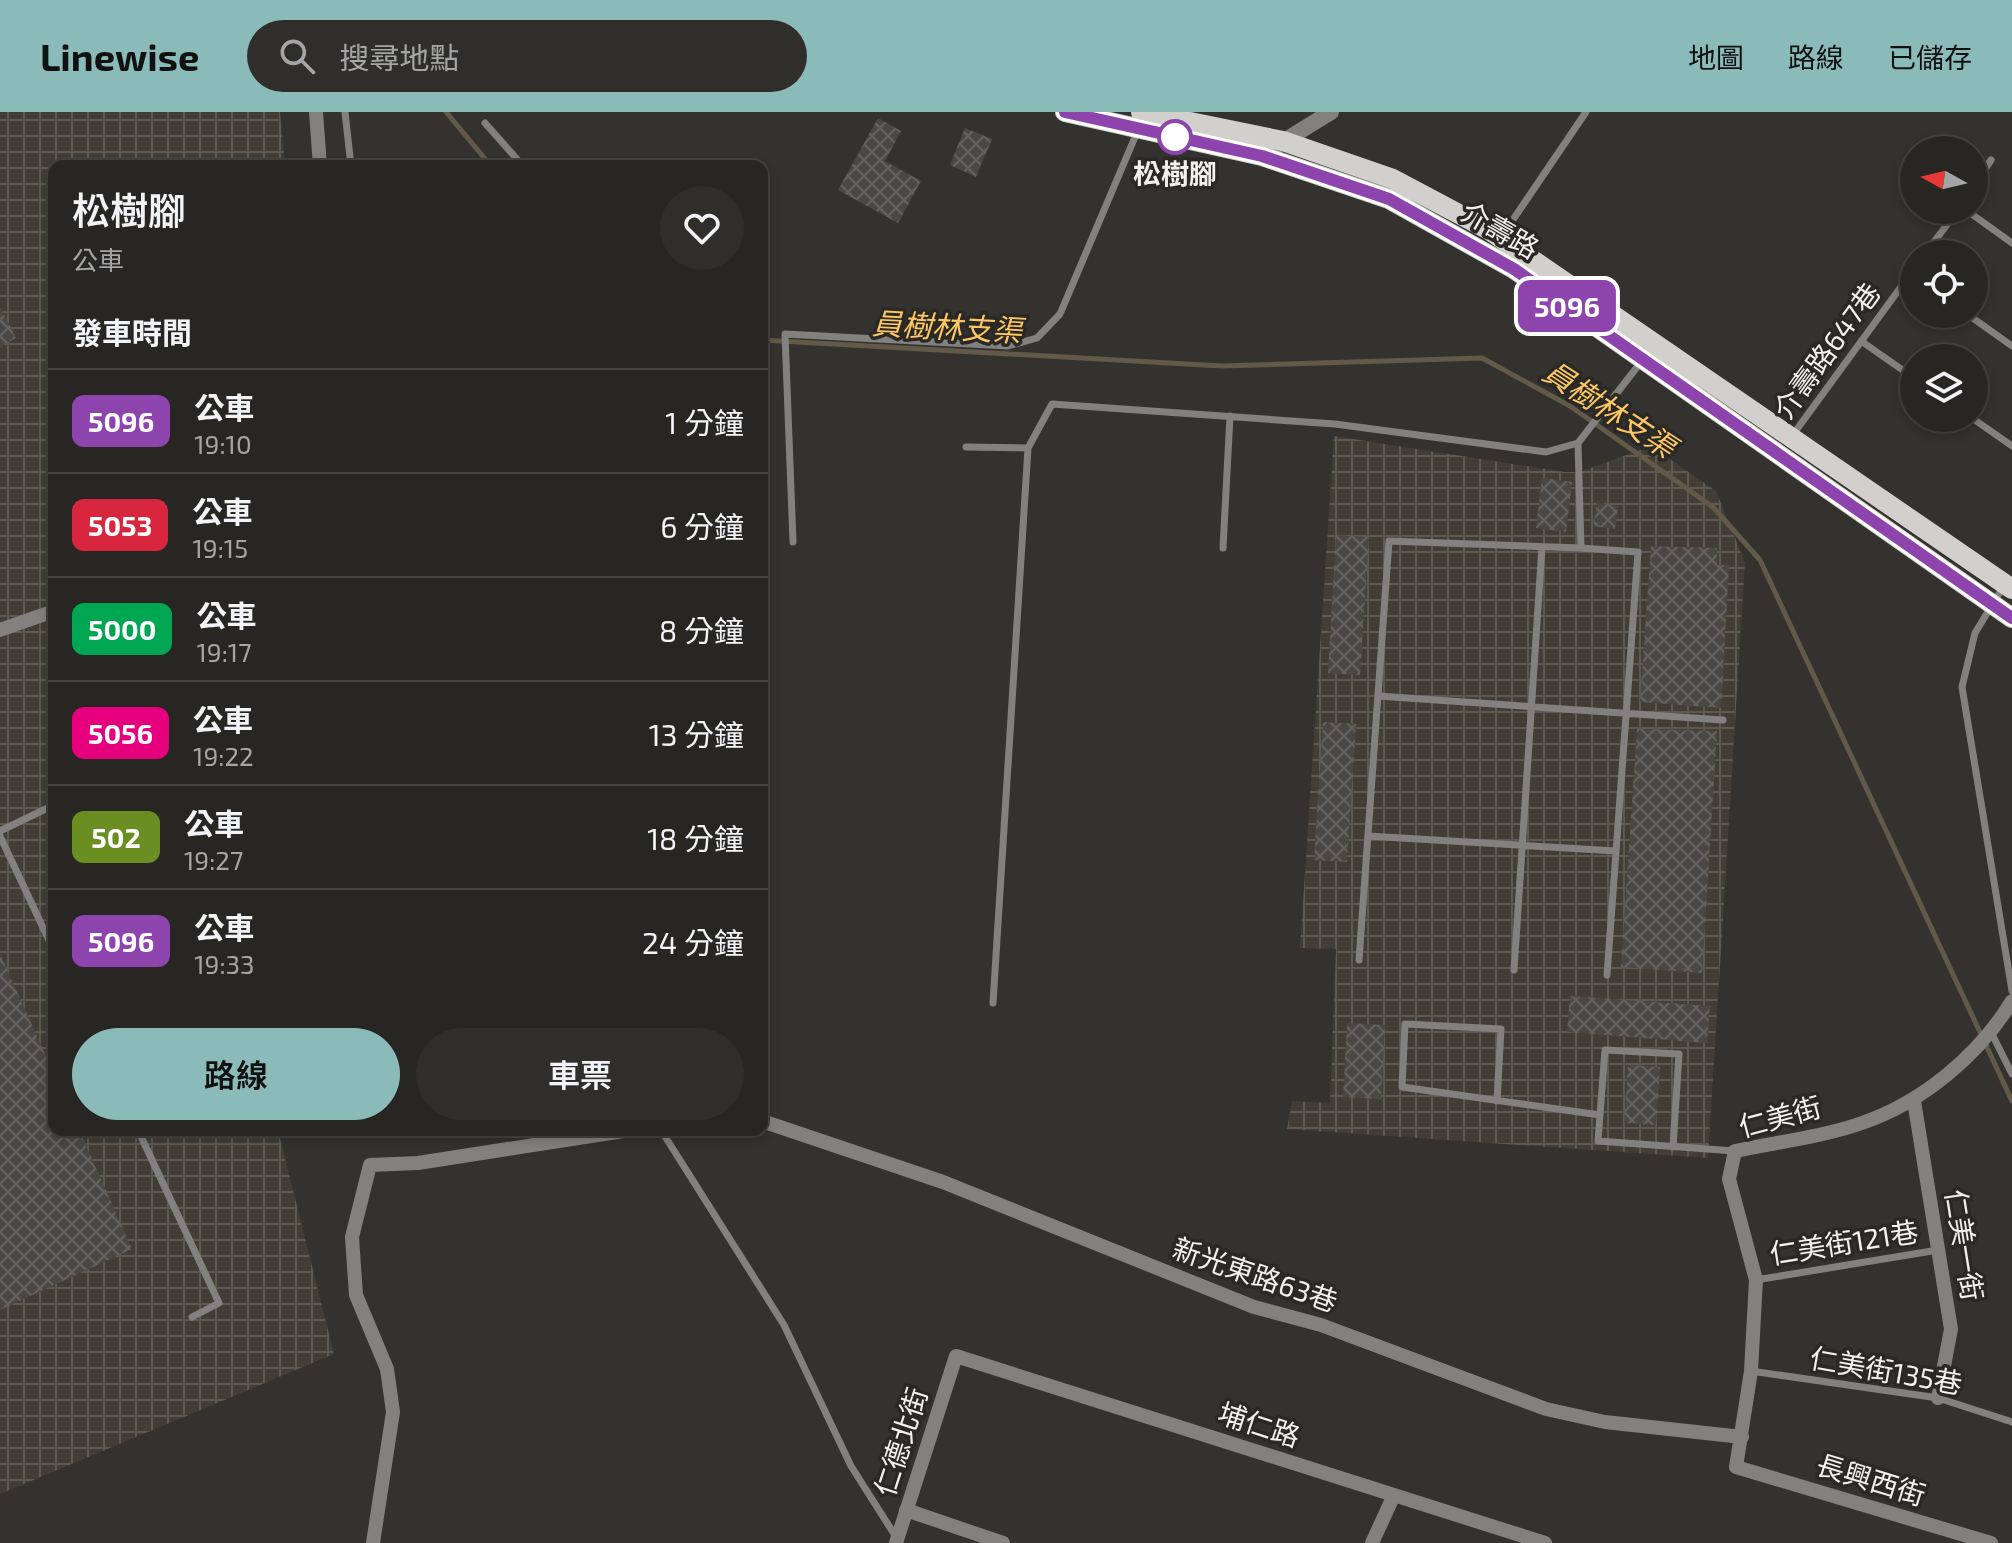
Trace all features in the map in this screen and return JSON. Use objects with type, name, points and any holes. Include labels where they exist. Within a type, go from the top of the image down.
[{"type":"main road","name":"介壽路","points":[[1065,112],[1140,118],[1283,141],[1393,179],[1501,238],[1649,351],[1784,445],[2012,618]]},
{"type":"main road","name":"介壽路","points":[[1140,118],[1389,199],[1514,269],[1649,351]]},
{"type":"main road","name":"介壽路","points":[[1784,445],[2008,587]]},
{"type":"street","points":[[316,112],[320,160]]},
{"type":"street","points":[[1262,156],[1331,112]]},
{"type":"street","points":[[0,630],[48,617]]},
{"type":"street","name":"仁美街","points":[[1736,1467],[1751,1371],[1756,1280],[1729,1179],[1735,1151],[1861,1124],[1914,1101],[1986,1039],[2012,1001]]},
{"type":"street","name":"仁美一街","points":[[1914,1101],[1951,1329],[1938,1398]]},
{"type":"street","name":"新光東路63巷","points":[[768,1123],[943,1182],[1254,1307],[1321,1325],[1546,1409],[1605,1422],[1742,1437]]},
{"type":"street","points":[[373,1543],[393,1412],[387,1369],[356,1295],[352,1237],[370,1165],[418,1163],[591,1136]]},
{"type":"street","name":"仁德北街","points":[[896,1541],[956,1356]]},
{"type":"street","name":"埔仁路","points":[[956,1356],[1545,1543]]},
{"type":"street","name":"長興西街","points":[[1736,1467],[1991,1543]]},
{"type":"street","points":[[1372,1543],[1394,1495]]},
{"type":"street","points":[[906,1510],[1003,1543]]},
{"type":"lane","points":[[345,112],[350,160]]},
{"type":"lane","points":[[1501,238],[1586,112]]},
{"type":"lane","points":[[793,542],[785,334],[1008,346],[1037,338],[1060,314],[1140,118]]},
{"type":"lane","points":[[485,123],[518,160]]},
{"type":"lane","points":[[1988,165],[1991,160]]},
{"type":"lane","points":[[1986,224],[2012,243]]},
{"type":"lane","name":"介壽路647巷","points":[[1784,445],[1900,290]]},
{"type":"lane","points":[[1987,328],[2012,346]]},
{"type":"lane","points":[[1861,341],[1900,368]]},
{"type":"lane","points":[[993,1003],[1028,448],[1052,404],[1335,424],[1546,452],[1578,443],[1649,351]]},
{"type":"lane","points":[[1223,548],[1230,416]]},
{"type":"lane","points":[[1988,429],[2012,446]]},
{"type":"lane","points":[[1578,443],[1581,548]]},
{"type":"lane","points":[[966,447],[1028,448]]},
{"type":"lane","points":[[1359,960],[1389,541],[1581,548],[1638,552],[1607,975]]},
{"type":"lane","points":[[1514,970],[1542,547]]},
{"type":"lane","points":[[2008,587],[1975,633],[1962,687],[2012,991]]},
{"type":"lane","points":[[1378,696],[1723,720]]},
{"type":"lane","points":[[48,808],[0,834],[48,938]]},
{"type":"lane","points":[[1368,836],[1616,851]]},
{"type":"lane","points":[[1497,1101],[1498,1086],[1498,1072],[1501,1029],[1405,1024],[1402,1087],[1478,1098],[1493,1100],[1508,1102],[1524,1104],[1600,1115]]},
{"type":"lane","points":[[1986,1039],[2012,1074]]},
{"type":"lane","points":[[1673,1147],[1679,1054],[1605,1050],[1598,1141],[1673,1147],[1735,1151]]},
{"type":"lane","points":[[141,1136],[219,1303],[192,1317]]},
{"type":"lane","points":[[665,1136],[784,1325],[851,1466],[896,1541]]},
{"type":"lane","name":"仁美街121巷","points":[[1756,1280],[1938,1250]]},
{"type":"lane","name":"仁美街135巷","points":[[1751,1371],[1938,1398],[2012,1422]]},
{"type":"shaded area","points":[[0,112],[280,112],[284,160],[48,160],[48,1136],[280,1136],[334,1354],[0,1494]]},
{"type":"shaded area","points":[[1334,436],[1565,472],[1580,472],[1651,446],[1716,491],[1745,562],[1708,1158],[1287,1129],[1292,1101],[1330,1103],[1336,949],[1300,948]]},
{"type":"building","points":[[878,118],[901,131],[885,161],[921,181],[898,223],[838,190]]},
{"type":"building","points":[[965,128],[992,139],[976,177],[950,165]]},
{"type":"building","points":[[0,307],[16,338],[0,347]]},
{"type":"building","points":[[1542,478],[1572,482],[1566,532],[1536,528]]},
{"type":"building","points":[[1597,502],[1618,506],[1615,529],[1593,526]]},
{"type":"building","points":[[1336,535],[1369,537],[1360,675],[1328,673]]},
{"type":"building","points":[[1651,546],[1717,548],[1717,565],[1729,565],[1721,708],[1640,702]]},
{"type":"building","points":[[1323,722],[1356,724],[1347,862],[1314,860]]},
{"type":"building","points":[[1637,729],[1717,731],[1702,973],[1621,967]]},
{"type":"building","points":[[0,954],[48,1061],[48,1136],[82,1136],[132,1249],[0,1310]]},
{"type":"building","points":[[1570,996],[1710,1006],[1707,1043],[1567,1032]]},
{"type":"building","points":[[1347,1023],[1385,1025],[1381,1099],[1343,1097]]},
{"type":"building","points":[[1628,1065],[1660,1067],[1656,1125],[1624,1123]]},
{"type":"waterway","name":"員樹林支渠","points":[[446,112],[486,160]]},
{"type":"waterway","name":"員樹林支渠","points":[[768,340],[1222,366],[1482,358],[1570,406],[1713,507],[1760,560],[2012,1101]]},
{"type":"bus line","name":"5096","points":[[1065,112],[1262,156],[1389,199],[1514,269],[2012,618]]},
{"type":"place","name":"松樹腳","points":[[1175,137]]}]
